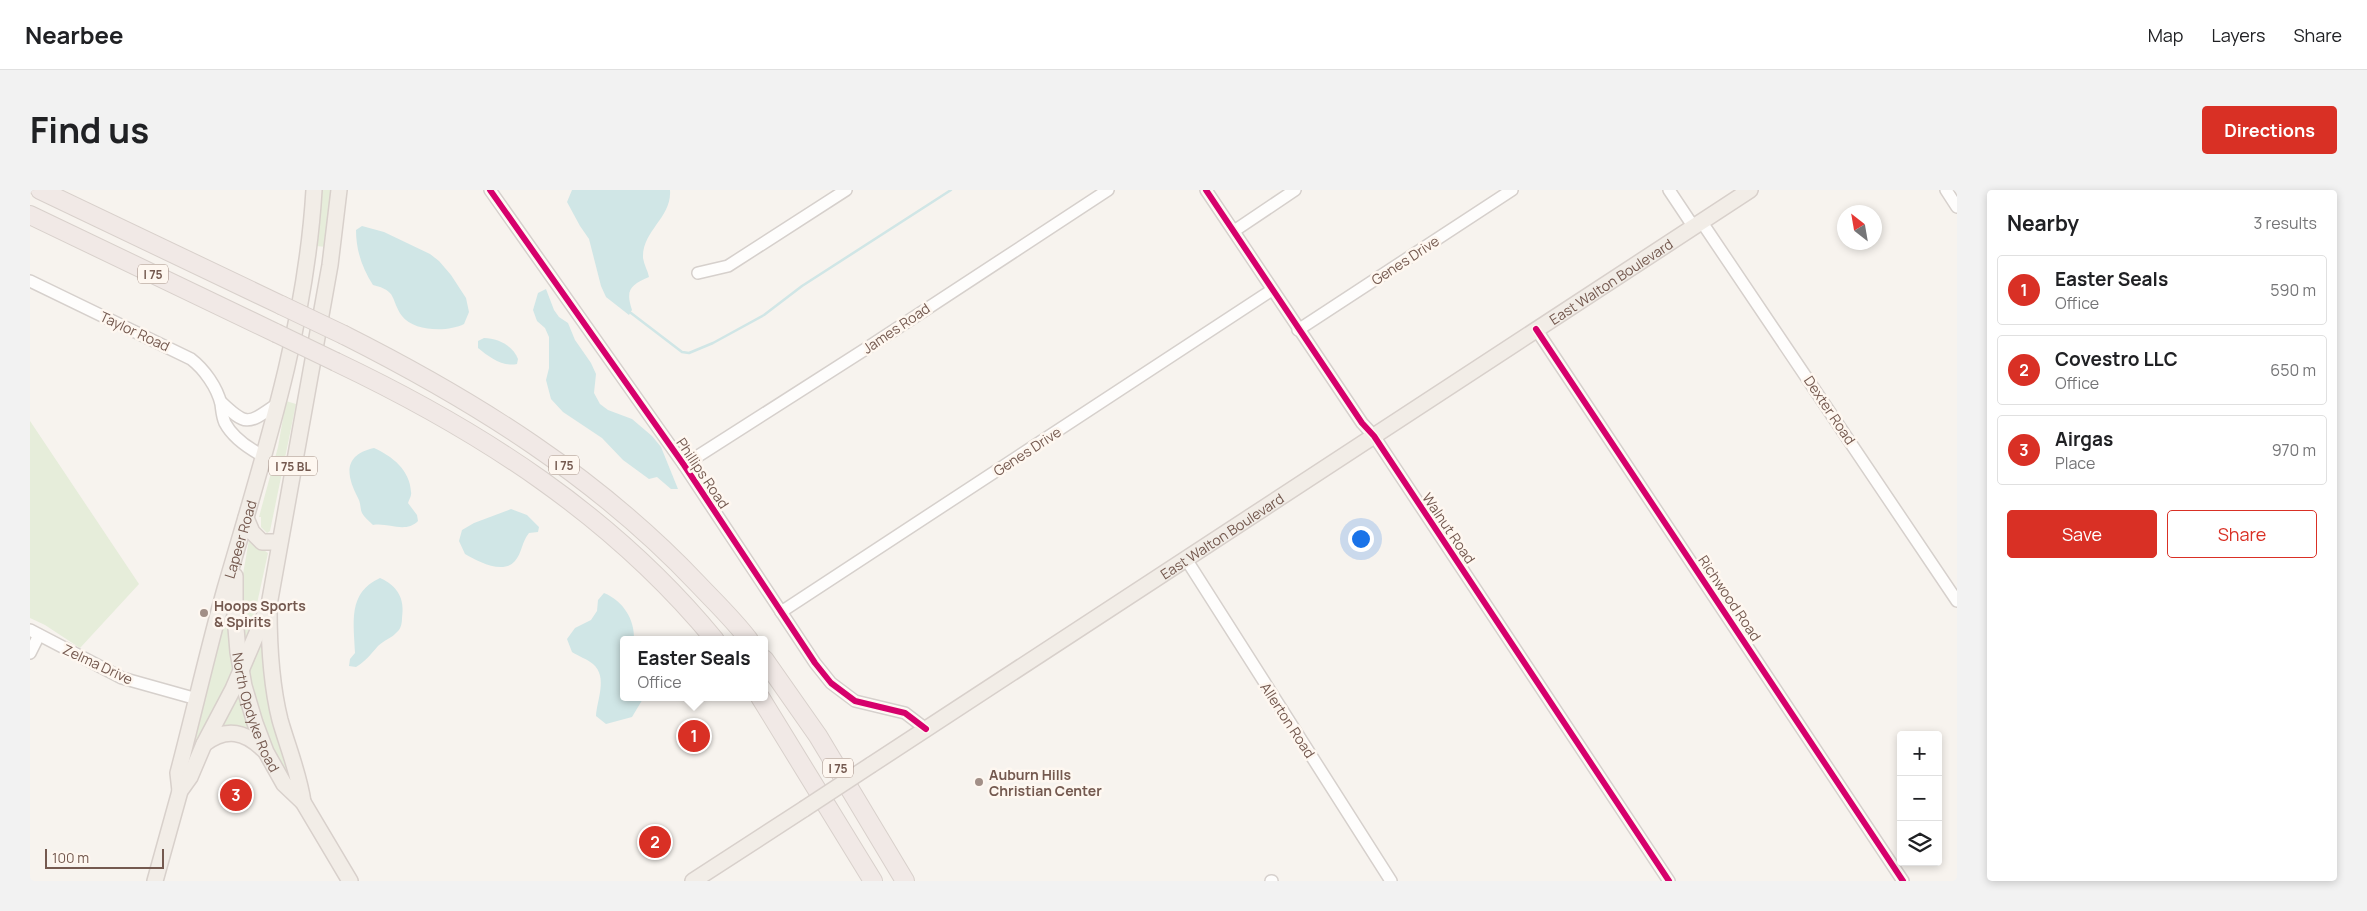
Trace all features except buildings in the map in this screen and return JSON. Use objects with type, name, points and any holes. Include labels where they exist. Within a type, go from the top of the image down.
[{"type":"highway","name":"I 75","points":[[40,190],[399,362],[514,430],[606,497],[686,571],[745,636]]},
{"type":"highway","name":"I 75","points":[[30,215],[424,406],[514,459],[586,513],[640,560],[681,600],[712,636]]},
{"type":"highway","name":"I 75","points":[[768,665],[818,736],[906,881]]},
{"type":"highway","name":"I 75","points":[[762,701],[873,881]]},
{"type":"main road","name":"Lapeer Road","points":[[180,791],[178,773],[218,614],[238,549],[298,318],[307,270],[314,190]]},
{"type":"main road","name":"Lapeer Road","points":[[155,881],[180,791],[190,777],[204,744],[241,671],[269,605],[330,264],[339,190]]},
{"type":"main road","name":"East Walton Boulevard","points":[[693,881],[1750,190]]},
{"type":"main road","points":[[246,518],[252,532],[262,542],[280,542]]},
{"type":"main road","name":"North Opdyke Road","points":[[238,549],[235,616],[241,671],[247,700],[266,752],[284,784],[303,802],[350,881]]},
{"type":"main road","name":"North Opdyke Road","points":[[269,605],[270,657],[276,704],[286,742],[299,776],[303,802]]},
{"type":"main road","points":[[204,744],[219,735],[235,732],[250,737],[266,752]]},
{"type":"street","name":"Phillips Road","points":[[490,190],[684,465],[781,612],[831,683],[855,701],[905,713],[926,729]]},
{"type":"street","name":"James Road","points":[[684,465],[1108,190]]},
{"type":"street","name":"Walnut Road","points":[[1206,190],[1298,330],[1362,423],[1374,436],[1669,881]]},
{"type":"street","points":[[1234,231],[1295,190]]},
{"type":"street","name":"Genes Drive","points":[[1298,330],[1512,190]]},
{"type":"street","name":"Dexter Road","points":[[1669,190],[1697,224],[1957,601]]},
{"type":"street","points":[[1946,190],[1957,207]]},
{"type":"street","points":[[698,273],[728,266],[842,191]]},
{"type":"street","name":"Taylor Road","points":[[30,281],[187,356],[206,374],[221,402],[237,417],[248,420],[260,416],[277,404]]},
{"type":"street","name":"Genes Drive","points":[[781,612],[1272,290]]},
{"type":"street","name":"Richwood Road","points":[[1536,329],[1903,881]]},
{"type":"street","name":"Taylor Road","points":[[221,402],[222,415],[229,428],[244,445],[263,456]]},
{"type":"street","name":"Allerton Road","points":[[1186,559],[1391,881]]},
{"type":"street","points":[[30,653],[34,633]]},
{"type":"street","name":"Zelma Drive","points":[[34,633],[117,676],[197,699]]},
{"type":"green space","points":[[320,190],[332,190],[326,247],[316,246]]},
{"type":"green space","points":[[286,401],[296,404],[270,531],[267,533],[261,527],[261,517],[259,517],[278,447]]},
{"type":"green space","points":[[30,421],[139,584],[80,648],[45,625],[30,618]]},
{"type":"green space","points":[[249,540],[268,553],[245,649],[240,591]]},
{"type":"green space","points":[[223,618],[229,619],[235,673],[191,764],[185,761]]},
{"type":"green space","points":[[259,638],[264,639],[292,774],[285,776],[271,749],[246,674]]},
{"type":"green space","points":[[238,688],[254,735],[217,731]]},
{"type":"shaded area","points":[[572,190],[670,190],[666,208],[647,239],[644,248],[643,258],[649,277],[634,285],[631,289],[629,297],[632,310],[629,315],[606,297],[601,286],[589,239],[567,202]]},
{"type":"shaded area","points":[[362,226],[384,232],[430,254],[439,261],[466,298],[469,312],[464,324],[458,327],[432,329],[423,328],[407,321],[398,310],[390,293],[381,287],[373,285],[366,272],[358,252],[356,237],[356,230]]},
{"type":"shaded area","points":[[546,289],[554,310],[559,317],[568,323],[575,340],[591,363],[596,374],[594,393],[600,404],[608,410],[632,419],[652,436],[661,447],[678,489],[671,489],[657,477],[649,479],[623,460],[602,438],[563,412],[551,399],[546,380],[549,368],[549,337],[545,328],[537,321],[533,310],[538,293]]},
{"type":"shaded area","points":[[484,338],[500,341],[513,350],[518,359],[517,364],[501,363],[478,348],[478,341]]},
{"type":"shaded area","points":[[374,448],[387,455],[404,471],[410,484],[411,496],[408,503],[417,515],[418,521],[413,525],[402,527],[373,525],[362,513],[351,481],[350,467],[352,461],[357,456],[364,451]]},
{"type":"shaded area","points":[[511,509],[527,515],[539,527],[538,532],[529,533],[515,561],[504,567],[497,567],[483,563],[465,554],[459,541],[462,530],[474,523]]},
{"type":"shaded area","points":[[380,578],[396,589],[399,594],[403,611],[401,626],[395,634],[380,644],[363,662],[356,667],[349,666],[350,659],[355,653],[354,620],[357,600],[369,584]]},
{"type":"shaded area","points":[[604,593],[611,596],[622,606],[630,618],[634,636],[620,636],[620,701],[642,701],[632,717],[606,724],[596,716],[601,682],[600,675],[591,662],[572,652],[567,639],[575,628],[591,620],[597,611],[598,600]]},
{"type":"waterway","points":[[631,313],[682,352],[689,353],[713,343],[764,315],[802,286],[951,190]]},
{"type":"cycle path","points":[[490,190],[684,465],[815,663],[831,683],[855,701],[905,713],[926,729]]},
{"type":"cycle path","points":[[1206,190],[1362,423],[1374,436],[1669,881]]},
{"type":"cycle path","points":[[1536,329],[1903,881]]},
{"type":"place","name":"Hoops Sports & Spirits","points":[[204,613]]},
{"type":"place","name":"Easter Seals","points":[[694,736]]},
{"type":"place","name":"Auburn Hills Christian Center","points":[[979,782]]},
{"type":"place","name":"Airgas","points":[[236,795]]},
{"type":"place","name":"Covestro LLC","points":[[655,842]]}]
